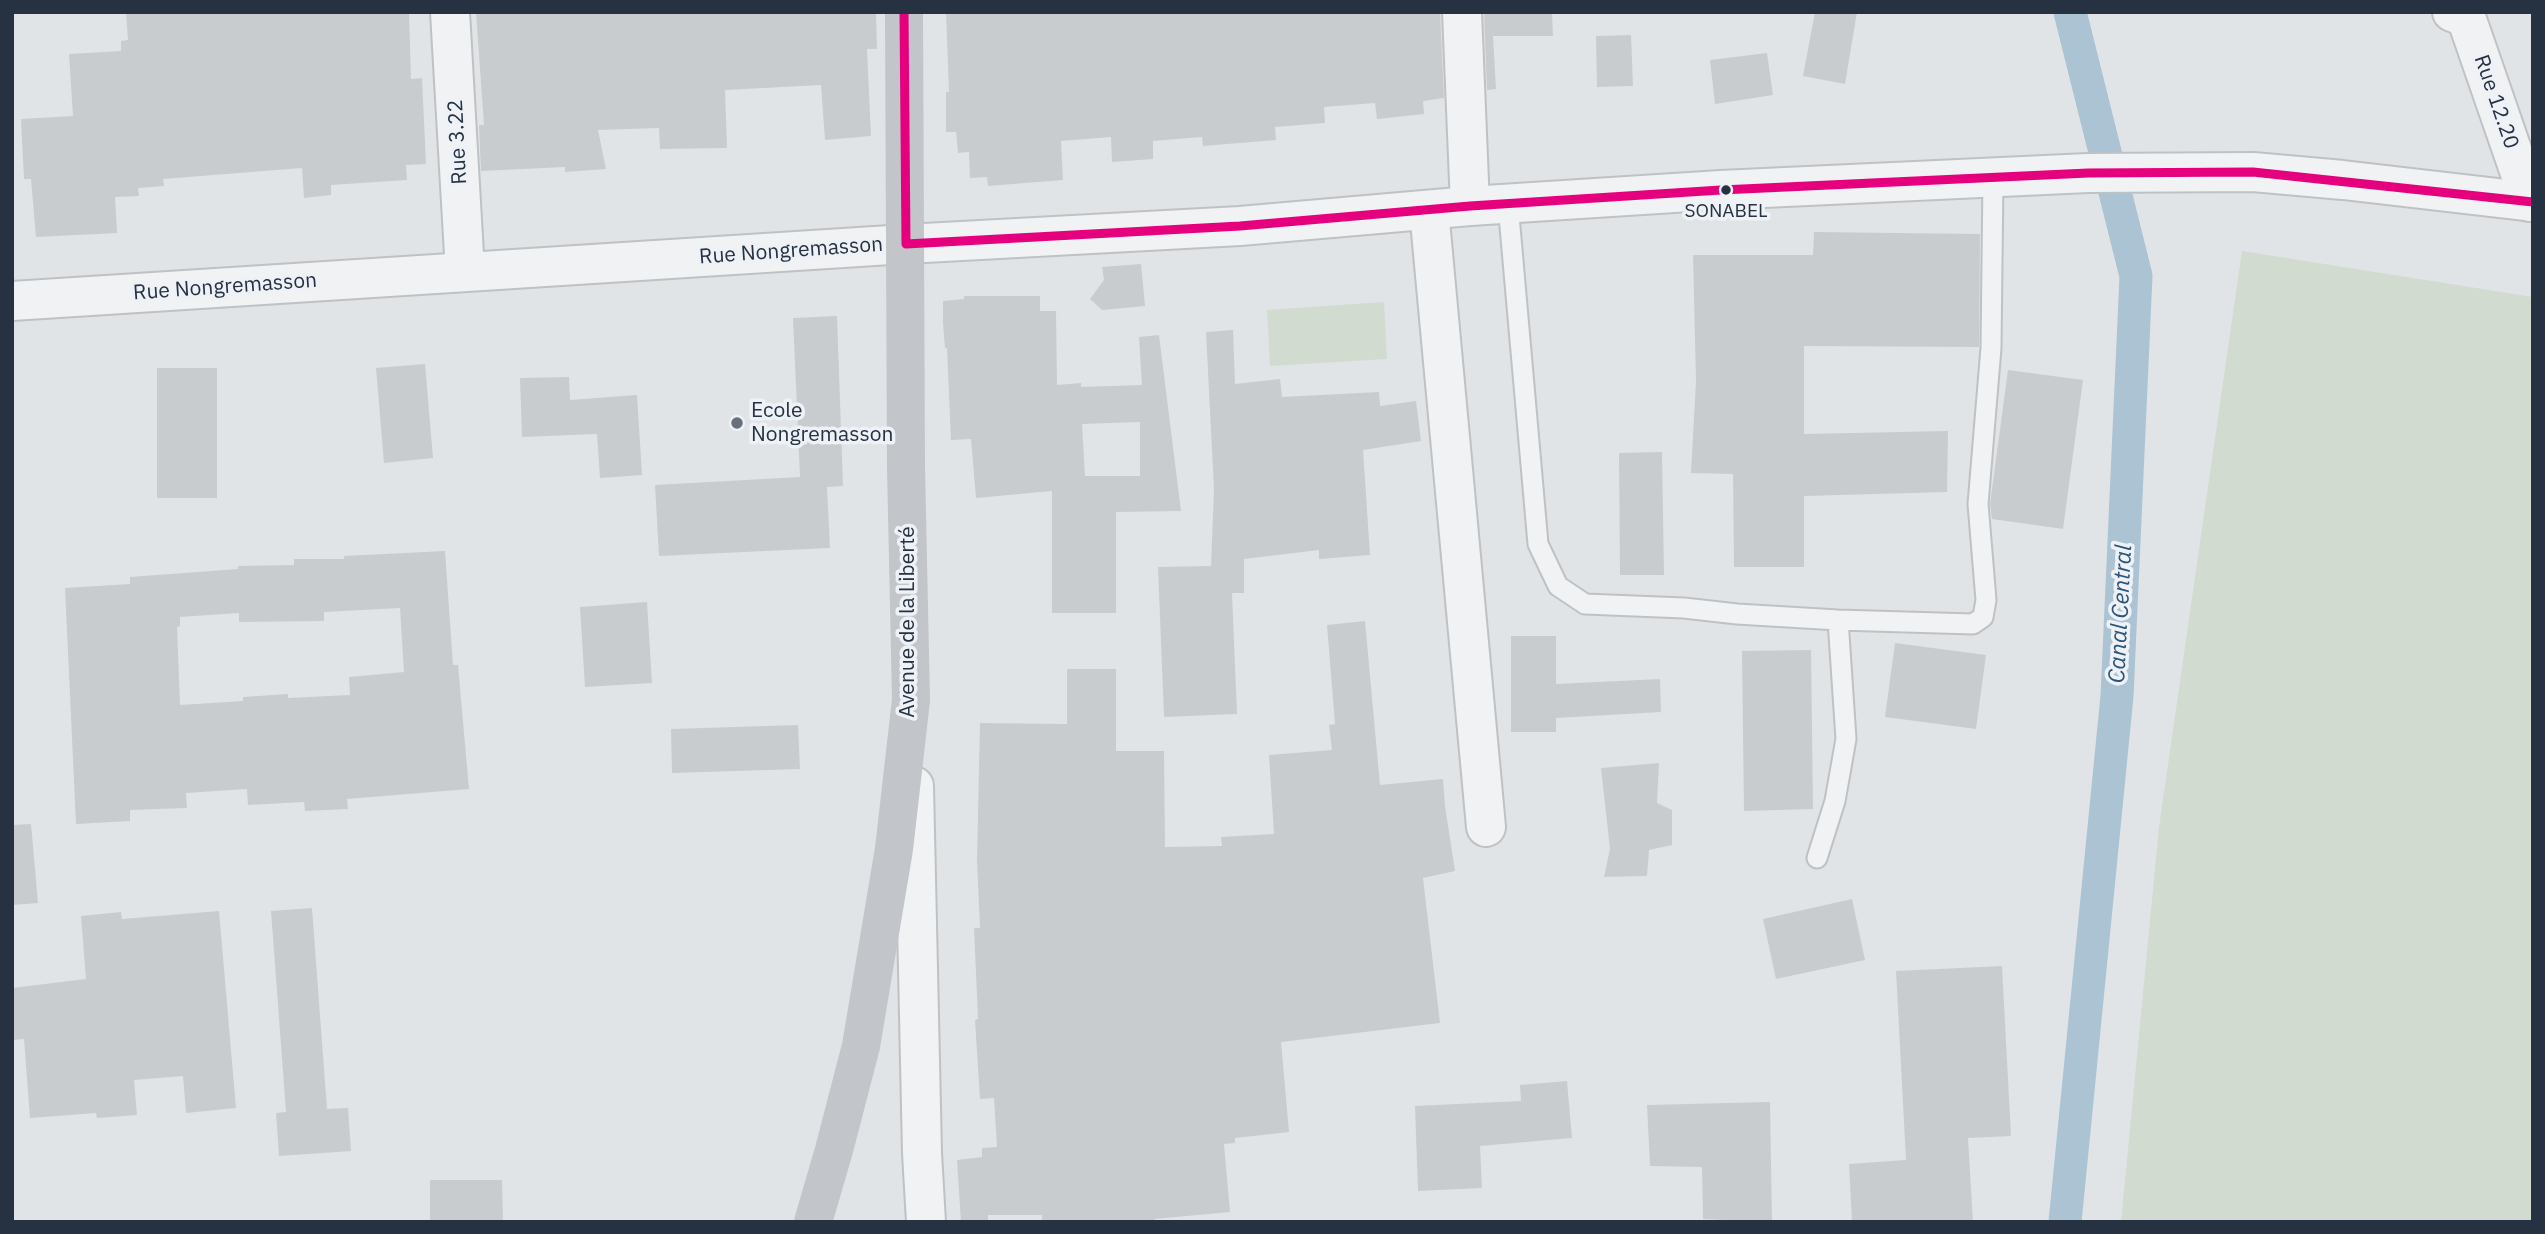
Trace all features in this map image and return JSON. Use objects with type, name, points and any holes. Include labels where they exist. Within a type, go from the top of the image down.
[{"type":"main road","name":"Avenue de la Liberté","points":[[813,1222],[861,1045],[894,849],[912,700],[906,467],[904,12]]},
{"type":"street","name":"Rue 3.22","points":[[450,12],[465,272]]},
{"type":"street","points":[[1462,12],[1470,206]]},
{"type":"street","name":"Rue 12.20","points":[[2461,14],[2531,202]]},
{"type":"street","name":"Rue Nongremasson","points":[[12,301],[906,244],[1240,226],[1470,206],[1721,190],[2088,173],[2253,172],[2531,202]]},
{"type":"street","points":[[1429,210],[1486,827]]},
{"type":"street","points":[[912,700],[922,1153],[926,1222]]},
{"type":"lane","points":[[1508,204],[1538,544],[1558,586],[1585,604],[1684,608],[1838,620],[1973,624],[1983,617],[1986,600],[1978,504],[1991,348],[1993,177]]},
{"type":"lane","points":[[1817,858],[1835,801],[1846,739],[1838,620]]},
{"type":"shaded area","points":[[2242,251],[2533,297],[2533,1222],[2121,1222],[2159,827]]},
{"type":"shaded area","points":[[1384,302],[1387,359],[1270,366],[1267,310]]},
{"type":"building","points":[[126,12],[409,12],[411,79],[422,78],[426,164],[406,165],[407,180],[331,185],[331,195],[304,198],[302,168],[163,179],[164,186],[138,188],[139,196],[115,197],[117,233],[36,237],[31,179],[24,179],[21,119],[73,116],[69,54],[121,51],[121,41],[128,40]]},
{"type":"building","points":[[476,12],[876,12],[877,49],[867,49],[871,136],[825,140],[821,85],[725,90],[727,148],[660,149],[659,128],[598,130],[606,169],[565,172],[565,167],[481,171],[479,125],[484,125]]},
{"type":"building","points":[[946,12],[1440,12],[1444,98],[1423,101],[1424,114],[1377,119],[1375,103],[1324,107],[1325,123],[1275,127],[1276,140],[1203,146],[1202,137],[1153,141],[1153,159],[1112,162],[1111,137],[1061,141],[1063,180],[988,186],[987,177],[970,178],[969,152],[958,153],[956,132],[946,132],[946,92],[949,92]]},
{"type":"building","points":[[1484,12],[1552,12],[1553,36],[1493,36],[1496,89],[1487,90]]},
{"type":"building","points":[[1815,12],[1857,12],[1845,84],[1803,76]]},
{"type":"building","points":[[1631,35],[1633,86],[1597,87],[1596,36]]},
{"type":"building","points":[[1767,53],[1773,95],[1715,104],[1710,60]]},
{"type":"building","points":[[1814,232],[1980,234],[1979,347],[1804,346],[1804,434],[1948,431],[1947,492],[1804,496],[1804,567],[1734,567],[1733,474],[1691,473],[1696,381],[1693,255],[1813,255]]},
{"type":"building","points":[[1141,264],[1145,306],[1102,310],[1090,299],[1104,280],[1102,267]]},
{"type":"building","points":[[964,296],[1040,296],[1040,311],[1056,311],[1057,385],[1142,385],[1139,337],[1159,335],[1181,511],[1116,512],[1116,613],[1052,613],[1052,491],[976,498],[971,439],[951,440],[947,348],[943,323],[943,301],[964,299]],"holes":[[[1140,422],[1140,476],[1085,476],[1082,424]]]},
{"type":"building","points":[[837,316],[843,486],[827,487],[830,548],[659,556],[655,485],[800,477],[793,318]]},
{"type":"building","points":[[1233,330],[1235,384],[1280,379],[1282,397],[1379,392],[1380,406],[1416,401],[1421,441],[1363,450],[1370,555],[1319,559],[1319,550],[1244,559],[1244,593],[1232,593],[1237,714],[1164,717],[1158,567],[1211,566],[1214,489],[1206,332]]},
{"type":"building","points":[[425,364],[433,458],[384,463],[376,368]]},
{"type":"building","points":[[157,368],[217,368],[217,498],[157,498]]},
{"type":"building","points":[[2008,370],[2083,380],[2063,529],[1992,519],[1990,504]]},
{"type":"building","points":[[569,377],[570,400],[637,395],[642,475],[600,478],[597,434],[522,437],[520,378]]},
{"type":"building","points":[[1662,452],[1664,575],[1620,575],[1619,453]]},
{"type":"building","points":[[445,551],[453,665],[458,665],[469,789],[347,799],[348,809],[305,811],[304,802],[248,805],[247,789],[186,793],[187,808],[130,810],[130,821],[76,824],[65,588],[130,584],[130,577],[238,569],[238,566],[294,565],[294,559],[344,559],[344,556]],"holes":[[[400,608],[404,672],[349,677],[350,695],[288,698],[288,694],[243,697],[243,701],[180,705],[177,627],[180,626],[180,617],[239,613],[239,622],[324,621],[324,612]]]},
{"type":"building","points":[[647,602],[652,683],[585,687],[580,607]]},
{"type":"building","points":[[1365,621],[1380,785],[1443,779],[1455,871],[1423,878],[1440,1023],[1281,1042],[1289,1132],[1235,1138],[1235,1143],[1224,1144],[1230,1212],[1155,1219],[1155,1222],[1042,1222],[1042,1215],[988,1215],[988,1222],[961,1222],[957,1160],[982,1157],[982,1148],[997,1147],[994,1098],[980,1099],[975,1020],[978,1019],[974,928],[980,928],[977,860],[980,723],[1067,724],[1067,669],[1116,669],[1116,751],[1164,751],[1165,847],[1222,846],[1221,837],[1274,834],[1269,755],[1332,750],[1329,725],[1335,724],[1327,625]]},
{"type":"building","points":[[1511,636],[1556,636],[1556,684],[1660,679],[1661,712],[1556,718],[1556,732],[1511,732]]},
{"type":"building","points":[[1895,643],[1986,655],[1976,729],[1885,717]]},
{"type":"building","points":[[1811,650],[1813,809],[1744,811],[1742,651]]},
{"type":"building","points":[[798,725],[800,769],[672,773],[671,729]]},
{"type":"building","points":[[1659,763],[1657,803],[1672,810],[1672,845],[1649,850],[1647,876],[1604,877],[1610,849],[1601,768]]},
{"type":"building","points":[[31,824],[38,903],[12,905],[12,825]]},
{"type":"building","points":[[1852,899],[1865,960],[1776,979],[1763,919]]},
{"type":"building","points":[[312,908],[327,1109],[348,1108],[351,1151],[279,1156],[276,1113],[286,1112],[271,911]]},
{"type":"building","points":[[219,911],[236,1108],[186,1113],[183,1076],[134,1080],[137,1115],[97,1118],[96,1113],[30,1118],[24,1039],[12,1040],[12,988],[86,979],[81,916],[121,912],[122,919]]},
{"type":"building","points":[[2002,966],[2011,1136],[1968,1138],[1973,1222],[1852,1222],[1849,1164],[1906,1160],[1896,971]]},
{"type":"building","points":[[1567,1081],[1572,1138],[1480,1146],[1482,1188],[1418,1191],[1415,1106],[1521,1101],[1520,1085]]},
{"type":"building","points":[[1770,1102],[1772,1222],[1703,1219],[1702,1167],[1650,1166],[1647,1105]]},
{"type":"building","points":[[430,1180],[502,1180],[503,1222],[430,1222]]},
{"type":"waterway","name":"Canal Central","points":[[2065,1222],[2117,696],[2136,276],[2070,12]]},
{"type":"transit line","points":[[904,12],[906,244]]},
{"type":"transit line","points":[[906,244],[1240,226],[1470,206],[1721,190],[2088,173],[2253,172],[2533,202]]},
{"type":"place","name":"SONABEL","points":[[1726,190]]},
{"type":"place","name":"Ecole Nongremasson","points":[[737,423]]}]
